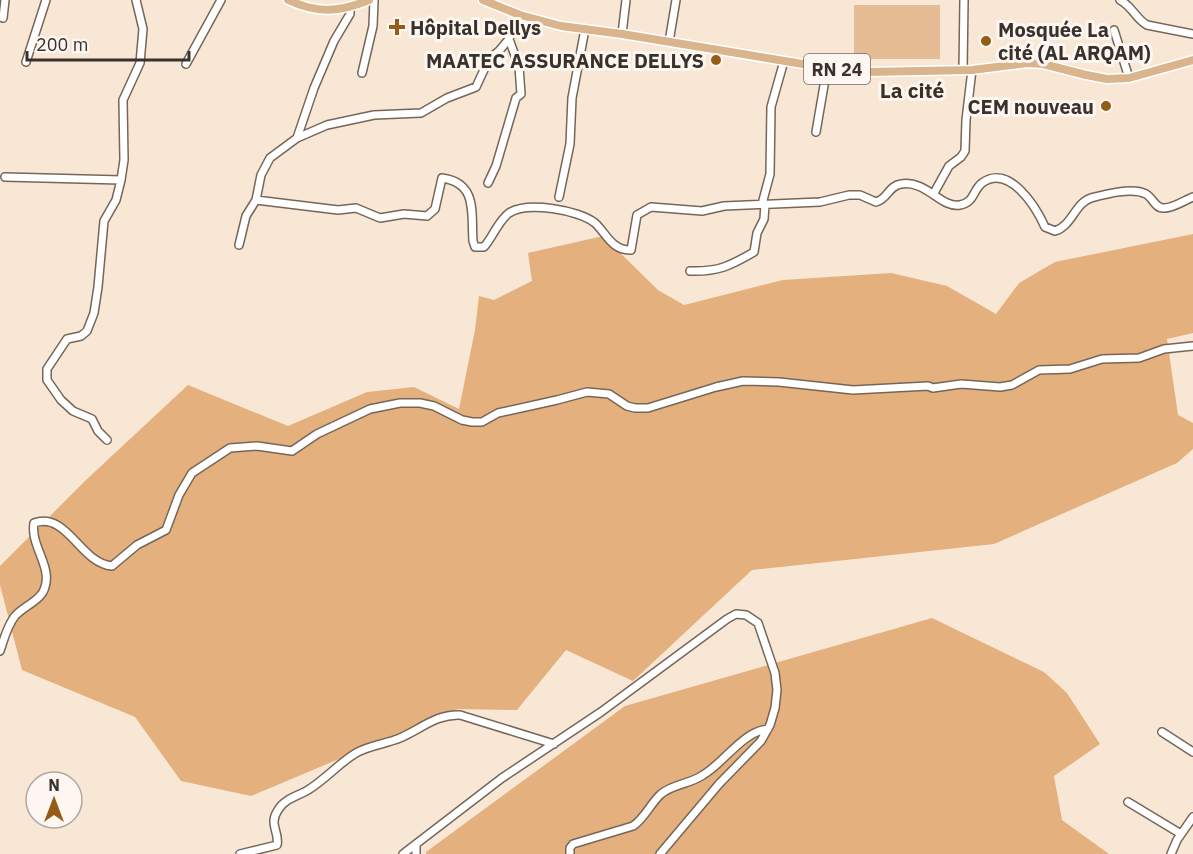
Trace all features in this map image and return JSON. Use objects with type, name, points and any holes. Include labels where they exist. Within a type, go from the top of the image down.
[{"type":"main road","points":[[289,0],[305,7],[324,10],[350,8],[369,0]]},
{"type":"main road","name":"RN 24","points":[[483,0],[497,3],[520,15],[561,26],[827,68],[877,72],[968,70],[1028,63],[1043,64],[1086,75],[1129,78],[1193,60]]},
{"type":"street","points":[[3,18],[5,0]]},
{"type":"street","points":[[26,62],[46,0]]},
{"type":"street","points":[[106,440],[92,419],[73,411],[61,400],[47,380],[47,369],[67,339],[81,336],[87,331],[94,313],[104,220],[116,200],[124,160],[123,100],[140,63],[143,28],[136,0]]},
{"type":"street","points":[[186,64],[221,0]]},
{"type":"street","points":[[362,73],[374,26],[374,0]]},
{"type":"street","points":[[622,34],[626,0]]},
{"type":"street","points":[[669,42],[676,0]]},
{"type":"street","points":[[934,193],[950,166],[965,151],[968,70],[964,0]]},
{"type":"street","points":[[1120,0],[1127,3],[1142,21],[1148,24],[1193,34]]},
{"type":"street","points":[[297,138],[314,88],[334,41],[350,14],[350,8]]},
{"type":"street","points":[[239,244],[246,216],[256,200],[261,175],[270,158],[297,138],[327,124],[374,115],[427,111],[447,98],[476,87],[489,59],[509,39],[520,15]]},
{"type":"street","points":[[559,197],[570,144],[572,98],[585,29]]},
{"type":"street","points":[[1114,30],[1129,78]]},
{"type":"street","points":[[488,183],[496,166],[516,98],[521,94],[519,67],[509,39]]},
{"type":"street","points":[[690,271],[709,272],[732,265],[754,252],[757,233],[764,219],[764,204],[771,174],[771,107],[776,82],[784,61]]},
{"type":"street","points":[[816,132],[827,68]]},
{"type":"street","points":[[5,177],[121,180]]},
{"type":"street","points":[[256,200],[338,210],[356,208],[380,218],[404,214],[427,216],[435,209],[442,178],[460,183],[469,195],[475,247],[484,247],[502,220],[511,212],[530,208],[551,209],[585,217],[596,224],[610,243],[631,250],[637,215],[651,207],[702,211],[724,206],[820,202],[855,195],[878,202],[892,187],[904,183],[920,186],[949,204],[960,205],[972,198],[984,182],[995,177],[1003,178],[1010,181],[1035,206],[1045,227],[1054,231],[1068,222],[1081,204],[1093,197],[1136,191],[1148,195],[1157,207],[1163,208],[1193,197]]},
{"type":"street","points":[[0,651],[15,617],[40,597],[45,589],[46,580],[34,539],[34,523],[42,520],[51,521],[97,562],[104,566],[112,566],[138,545],[166,530],[179,495],[192,473],[230,448],[257,446],[292,450],[317,434],[370,409],[400,403],[420,403],[434,406],[462,420],[482,422],[498,413],[587,392],[609,394],[627,406],[648,408],[743,381],[779,382],[853,390],[928,386],[933,388],[971,383],[1000,387],[1012,385],[1039,370],[1070,369],[1102,359],[1139,358],[1173,347],[1193,346]]},
{"type":"street","points":[[403,854],[502,778],[601,712],[720,623],[736,614],[746,615],[758,623],[775,673],[777,690],[775,708],[768,729],[761,741],[711,792],[660,854]]},
{"type":"street","points":[[240,854],[277,845],[273,819],[282,805],[309,789],[356,753],[400,738],[437,718],[460,715],[554,744]]},
{"type":"street","points":[[570,854],[573,844],[623,830],[637,823],[665,791],[702,776],[753,734],[768,729]]},
{"type":"street","points":[[1162,732],[1193,752]]},
{"type":"street","points":[[1128,802],[1181,834]]},
{"type":"street","points":[[1171,854],[1193,817]]},
{"type":"street","points":[[416,844],[416,854]]},
{"type":"shaded area","points":[[854,5],[940,5],[940,59],[854,59]]},
{"type":"shaded area","points":[[1193,234],[1193,333],[1167,339],[1178,415],[1193,423],[1193,449],[1177,463],[994,544],[752,570],[633,681],[566,650],[517,710],[458,709],[251,796],[181,781],[135,717],[22,670],[0,585],[0,566],[86,480],[188,385],[288,426],[367,392],[414,387],[459,409],[475,330],[479,296],[494,300],[532,281],[528,253],[603,236],[658,290],[684,305],[783,280],[891,273],[947,286],[996,314],[1019,283],[1055,262]]},
{"type":"shaded area","points":[[932,618],[1044,672],[1067,693],[1100,744],[1054,776],[1062,820],[1109,854],[426,854],[625,706]]},
{"type":"place","name":"Hôpital Dellys","points":[[397,27]]},
{"type":"place","name":"Mosquée La cité (AL ARQAM)","points":[[986,41]]},
{"type":"place","name":"MAATEC ASSURANCE DELLYS","points":[[716,60]]},
{"type":"place","name":"CEM nouveau","points":[[1106,106]]},
{"type":"district","name":"La cité","points":[[912,90]]}]
